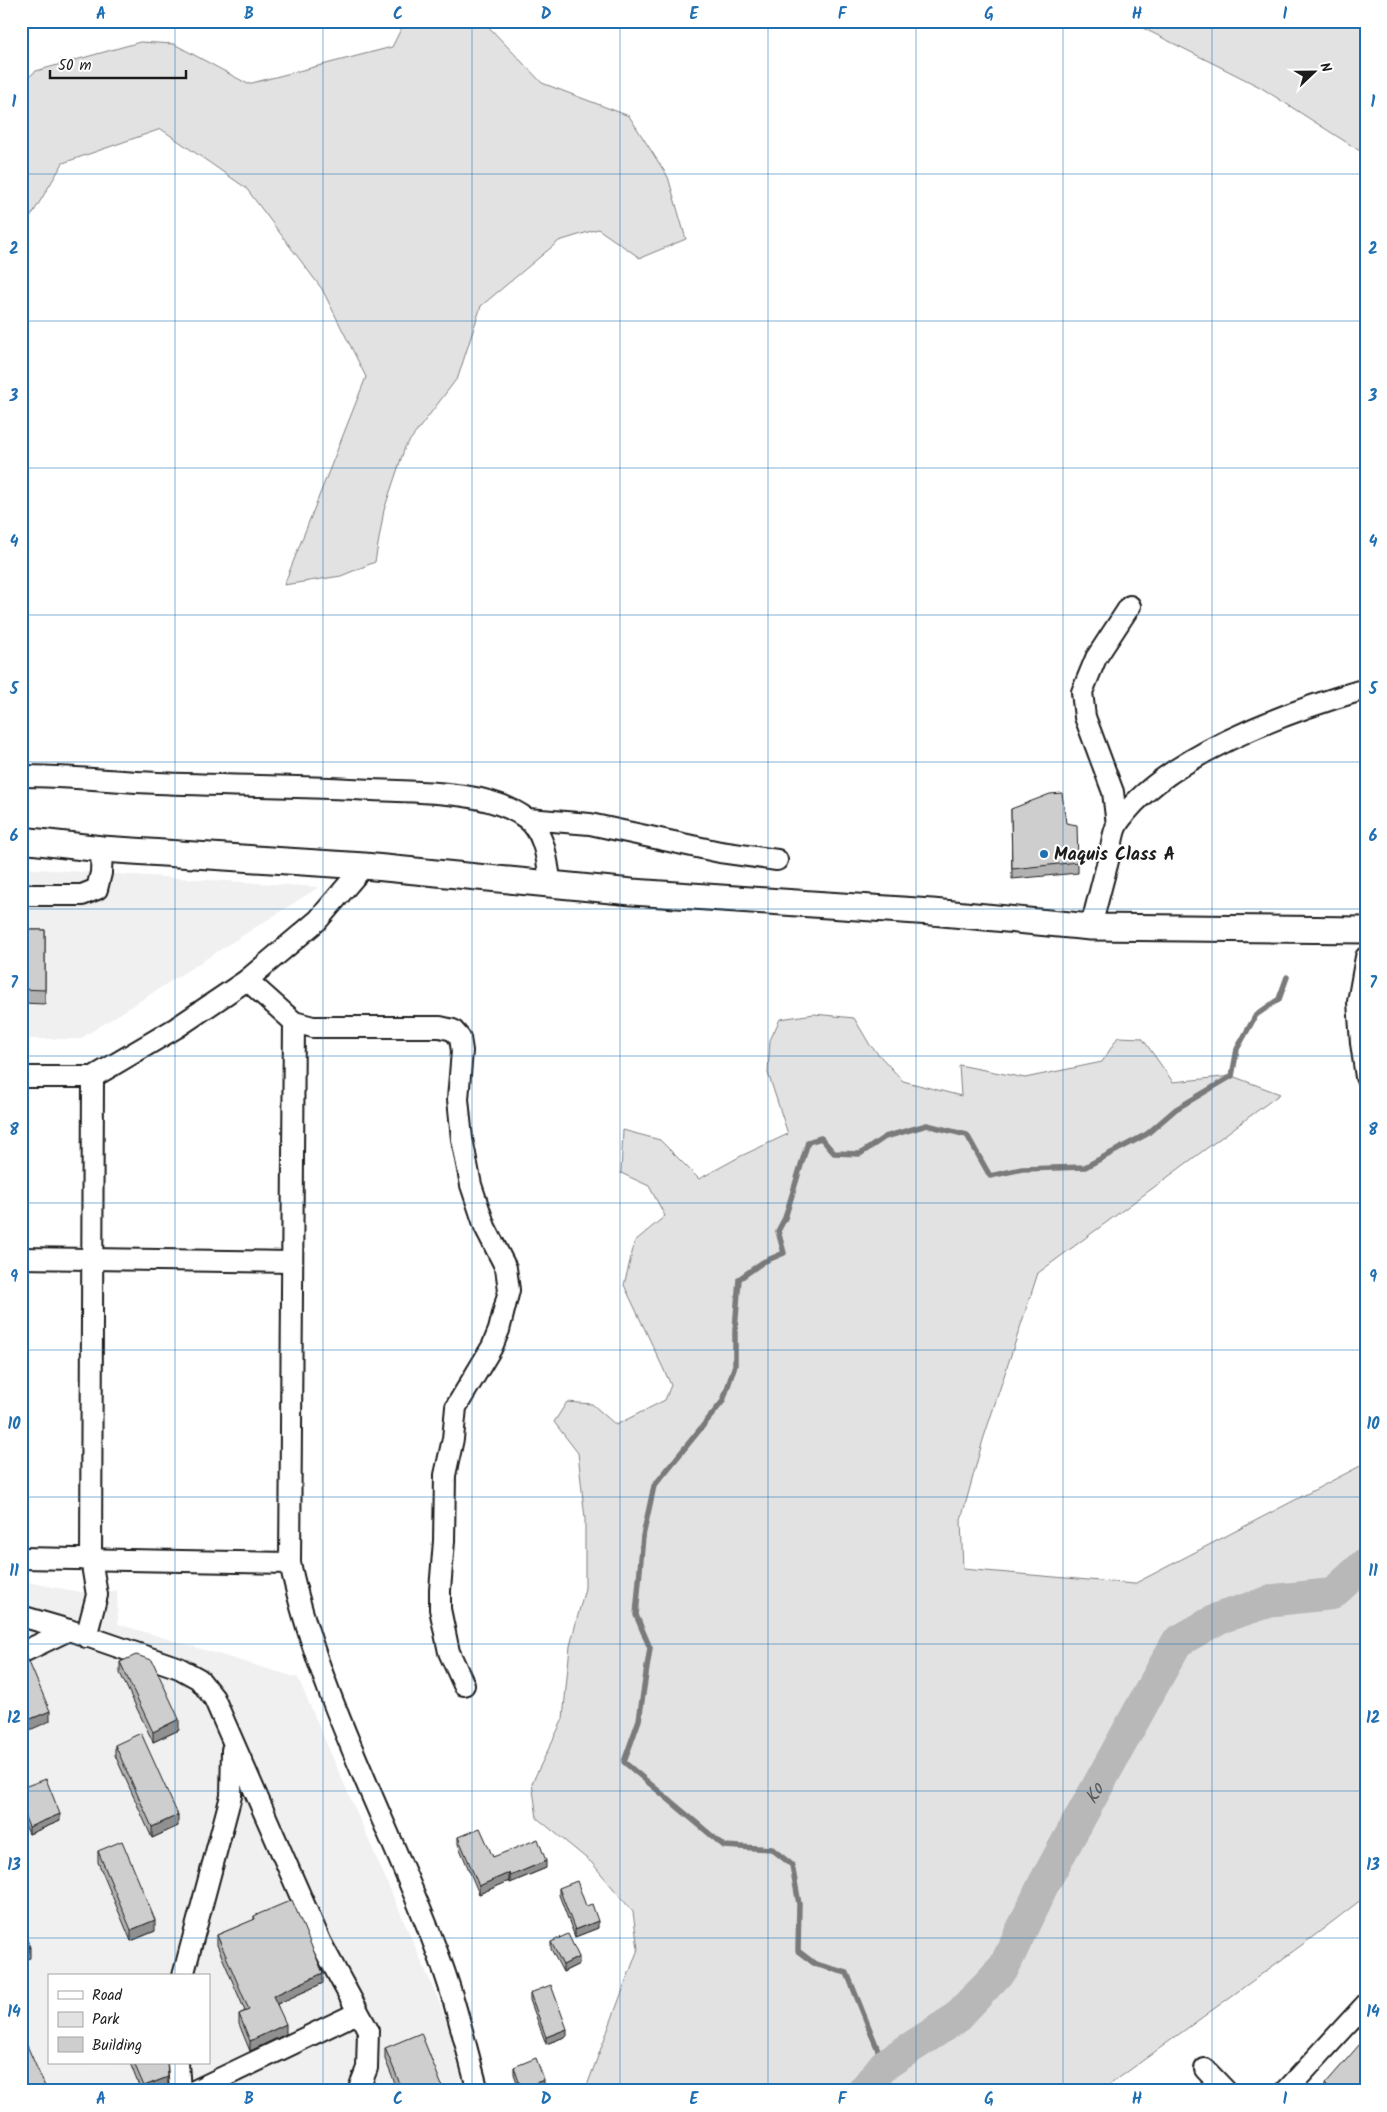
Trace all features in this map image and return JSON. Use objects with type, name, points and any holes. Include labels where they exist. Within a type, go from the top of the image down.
[{"type":"main road","points":[[21,840],[102,849],[364,866],[632,892],[922,911],[1091,926],[1366,930]]},
{"type":"street","points":[[1091,926],[1117,825],[1113,792],[1085,717],[1082,692],[1096,658],[1130,606]]},
{"type":"street","points":[[1117,825],[1151,789],[1204,753],[1232,738],[1279,718],[1329,700],[1359,692]]},
{"type":"street","points":[[21,776],[157,783],[303,786],[478,798],[498,804],[528,819],[590,824],[720,852],[777,860]]},
{"type":"street","points":[[528,819],[540,835],[551,884]]},
{"type":"street","points":[[21,894],[82,896],[97,889],[101,874],[102,849]]},
{"type":"street","points":[[21,1077],[93,1077],[176,1028],[247,980],[318,920],[364,866]]},
{"type":"street","points":[[1366,956],[1358,1002],[1360,1043],[1366,1078]]},
{"type":"street","points":[[247,980],[294,1022],[313,1027],[440,1027],[453,1030],[460,1038],[462,1051],[458,1099],[462,1139],[471,1185],[485,1227],[506,1268],[509,1290],[499,1330],[492,1347],[456,1407],[453,1439],[446,1469],[440,1609],[449,1652],[464,1685]]},
{"type":"street","points":[[294,1022],[290,1563],[299,1606],[331,1693],[437,1950],[478,2091]]},
{"type":"street","points":[[21,1653],[77,1633],[97,1595],[91,1559],[93,1077]]},
{"type":"street","points":[[21,1258],[291,1262]]},
{"type":"street","points":[[21,1558],[290,1563]]},
{"type":"street","points":[[21,1616],[179,1668],[199,1679],[214,1698],[232,1743],[321,1943],[368,2030],[367,2068],[358,2091]]},
{"type":"street","points":[[184,1974],[231,1796],[232,1743]]},
{"type":"street","points":[[1286,2091],[1366,2004]]},
{"type":"street","points":[[194,2091],[358,2014]]},
{"type":"street","points":[[178,2064],[180,2091]]},
{"type":"street","points":[[1205,2068],[1226,2091]]},
{"type":"shaded area","points":[[21,868],[319,887],[80,1039],[21,1039]]},
{"type":"shaded area","points":[[21,1581],[97,1595],[117,1590],[118,1624],[298,1678],[438,1999],[453,2037],[466,2091],[21,2091]]},
{"type":"green space","points":[[405,21],[485,23],[542,83],[629,116],[668,177],[686,239],[640,258],[598,229],[559,241],[481,306],[458,377],[405,447],[384,510],[375,562],[341,576],[284,585],[366,377],[322,289],[246,188],[161,129],[63,163],[21,233],[21,83],[36,71],[140,42],[174,44],[248,84],[392,47]]},
{"type":"green space","points":[[1129,21],[1366,21],[1366,164],[1360,151],[1260,87]]},
{"type":"green space","points":[[814,1014],[854,1018],[870,1045],[903,1081],[961,1096],[959,1065],[1025,1078],[1102,1062],[1118,1037],[1142,1038],[1173,1082],[1232,1076],[1280,1094],[1038,1273],[983,1440],[961,1520],[963,1569],[1134,1584],[1366,1463],[1366,1896],[1101,2091],[585,2091],[638,1949],[633,1912],[592,1863],[537,1818],[532,1783],[563,1719],[570,1646],[585,1588],[585,1519],[578,1453],[554,1422],[567,1402],[592,1404],[616,1425],[665,1400],[671,1385],[624,1285],[635,1241],[665,1216],[649,1186],[621,1173],[623,1130],[660,1140],[699,1179],[741,1156],[788,1134],[768,1073],[770,1040],[780,1019]]},
{"type":"building","name":"Maquis Class A","points":[[1062,793],[1066,823],[1077,825],[1078,862],[1012,869],[1011,809],[1050,794]]},
{"type":"building","points":[[21,930],[45,930],[45,990],[21,989]]},
{"type":"building","points":[[26,1655],[50,1711],[21,1723],[21,1657]]},
{"type":"building","points":[[136,1655],[152,1660],[179,1719],[153,1732],[120,1662]]},
{"type":"building","points":[[141,1733],[178,1815],[152,1827],[115,1745]]},
{"type":"building","points":[[46,1779],[60,1814],[29,1827],[21,1808],[21,1788]]},
{"type":"building","points":[[480,1828],[493,1857],[538,1839],[546,1861],[510,1876],[509,1873],[479,1886],[458,1837]]},
{"type":"building","points":[[122,1841],[155,1920],[131,1930],[98,1851]]},
{"type":"building","points":[[577,1881],[586,1906],[592,1904],[598,1921],[575,1930],[559,1888]]},
{"type":"building","points":[[292,1900],[323,1973],[273,1996],[286,2024],[250,2041],[239,2014],[249,2010],[217,1935],[255,1919],[254,1916]]},
{"type":"building","points":[[21,1925],[30,1947],[21,1951]]},
{"type":"building","points":[[568,1934],[579,1957],[563,1965],[551,1942]]},
{"type":"building","points":[[551,1985],[567,2029],[546,2037],[530,1993]]},
{"type":"building","points":[[421,2033],[444,2091],[403,2091],[385,2048]]},
{"type":"building","points":[[22,2034],[47,2091],[21,2091]]},
{"type":"building","points":[[1360,2044],[1366,2050],[1366,2091],[1332,2091],[1325,2084]]},
{"type":"building","points":[[536,2058],[544,2080],[521,2088],[514,2067]]},
{"type":"building","points":[[134,2064],[167,2064],[168,2077],[144,2086]]},
{"type":"waterway","points":[[884,2065],[847,1973],[815,1964],[798,1951],[799,1904],[792,1865],[772,1849],[724,1846],[624,1762],[639,1720],[650,1648],[636,1615],[643,1536],[654,1486],[723,1401],[735,1365],[735,1330],[739,1279],[763,1262],[784,1253],[778,1231],[785,1218],[808,1142],[821,1138],[834,1153],[860,1154],[885,1137],[927,1125],[967,1135],[990,1176],[1022,1169],[1085,1167],[1147,1134],[1176,1109],[1232,1076],[1237,1049],[1256,1015],[1279,999],[1287,977]]},
{"type":"waterway","name":"Ko","points":[[863,2091],[884,2065],[955,2019],[1004,1967],[1043,1885],[1177,1642],[1219,1618],[1275,1600],[1332,1594],[1366,1563]]},
{"type":"place","name":"Maquis Class A","points":[[1044,854]]}]
